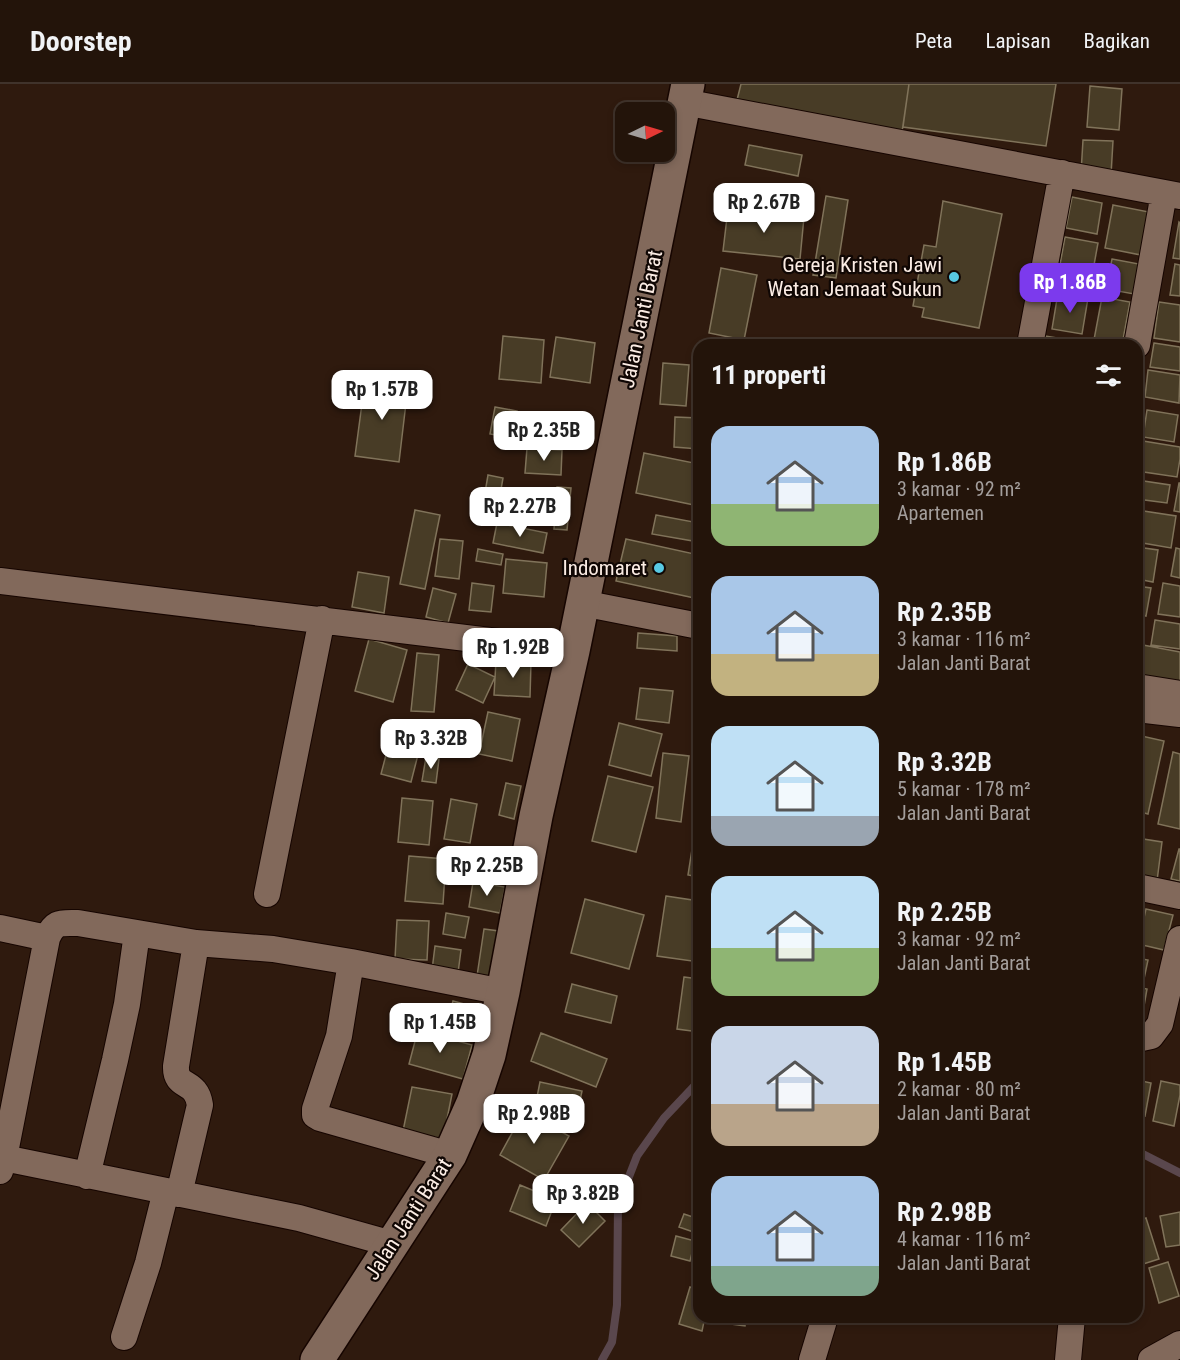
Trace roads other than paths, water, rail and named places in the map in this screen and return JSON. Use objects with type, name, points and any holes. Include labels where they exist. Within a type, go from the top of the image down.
[{"type":"street","points":[[686,93],[1172,195],[1138,339]]},
{"type":"street","name":"Jalan Janti Barat","points":[[317,1360],[450,1155],[473,1103],[489,1055],[536,816],[573,651],[686,93]]},
{"type":"street","points":[[1031,339],[1062,173]]},
{"type":"street","points":[[0,581],[573,651]]},
{"type":"street","points":[[582,603],[693,625]]},
{"type":"street","points":[[267,894],[322,619]]},
{"type":"street","points":[[1143,688],[1180,694]]},
{"type":"street","points":[[1143,710],[1180,714]]},
{"type":"street","points":[[1143,888],[1180,896]]},
{"type":"street","points":[[392,1244],[299,1218],[173,1192],[1,1162],[46,938],[52,928],[61,923],[78,923],[196,943],[273,949],[503,992]]},
{"type":"street","points":[[0,928],[46,938]]},
{"type":"street","points":[[87,1176],[127,1004],[137,933]]},
{"type":"street","points":[[1143,1038],[1151,1036],[1160,1024],[1180,939]]},
{"type":"street","points":[[123,1337],[200,1105],[199,1096],[194,1088],[180,1082],[176,1074],[196,943]]},
{"type":"street","points":[[351,962],[339,1036],[315,1115],[450,1155]]},
{"type":"street","points":[[812,1360],[823,1323]]},
{"type":"street","points":[[1068,1360],[1071,1323]]},
{"type":"street","points":[[1151,1360],[1180,1344]]},
{"type":"waterway","points":[[602,1360],[612,1342],[617,1305],[618,1205],[637,1156],[664,1118],[693,1087]]},
{"type":"waterway","points":[[1143,1154],[1180,1173]]},
{"type":"place","name":"Gereja Kristen Jawi Wetan Jemaat Sukun","points":[[954,277]]},
{"type":"place","name":"Indomaret","points":[[659,568]]}]
